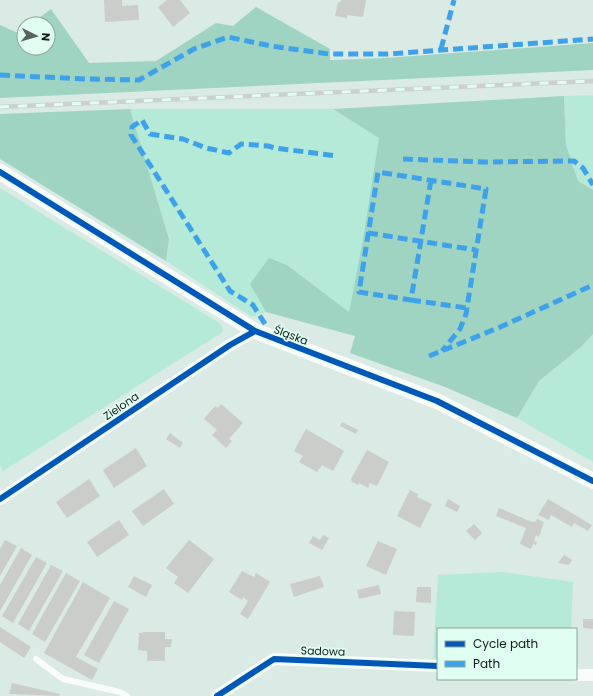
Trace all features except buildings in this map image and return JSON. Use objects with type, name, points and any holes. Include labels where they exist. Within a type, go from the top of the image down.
[{"type":"street","name":"Śląska","points":[[0,172],[255,331],[437,401],[593,481]]},
{"type":"street","name":"Zielona","points":[[0,499],[230,345],[255,331]]},
{"type":"street","name":"Sadowa","points":[[217,696],[274,659],[437,666]]},
{"type":"street","points":[[577,675],[593,675]]},
{"type":"lane","points":[[36,659],[63,679],[120,692],[126,696]]},
{"type":"green space","points":[[256,7],[330,49],[330,60],[386,58],[593,43],[593,70],[0,98],[0,25],[16,32],[16,56],[56,56],[56,16],[89,63],[156,61],[216,23],[233,26]]},
{"type":"green space","points":[[51,9],[56,16],[42,16]]},
{"type":"green space","points":[[593,95],[593,190],[578,181],[566,145],[564,96]]},
{"type":"green space","points":[[564,96],[566,145],[578,181],[593,190],[593,334],[581,347],[539,381],[517,418],[445,387],[350,353],[355,336],[266,312],[250,284],[269,258],[287,265],[349,312],[363,240],[379,138],[333,109]]},
{"type":"green space","points":[[130,109],[333,109],[379,137],[502,128],[352,297],[349,313],[287,265],[250,284],[266,312],[252,317],[166,261],[169,239]]},
{"type":"green space","points":[[130,109],[169,239],[166,261],[0,159],[0,114]]},
{"type":"green space","points":[[0,188],[221,324],[223,332],[3,471],[0,465]]},
{"type":"green space","points":[[593,334],[593,462],[517,418],[539,381],[581,347]]},
{"type":"green space","points":[[502,572],[573,582],[571,628],[437,628],[437,660],[433,659],[438,575]]},
{"type":"railway","points":[[0,107],[593,81]]},
{"type":"marked path","points":[[441,49],[454,0]]},
{"type":"marked path","points":[[0,75],[139,80],[194,49],[228,37],[271,46],[329,54],[388,54],[593,39]]},
{"type":"marked path","points":[[265,324],[253,305],[230,291],[131,135],[132,127],[142,120],[150,134],[183,139],[206,148],[229,153],[241,144],[268,146],[337,156]]},
{"type":"marked path","points":[[403,159],[483,162],[574,161],[583,168],[593,185]]},
{"type":"marked path","points":[[431,180],[411,300],[359,292],[378,172],[486,189],[466,314],[460,329],[442,351]]},
{"type":"marked path","points":[[368,233],[476,250]]},
{"type":"marked path","points":[[429,356],[498,328],[593,285]]},
{"type":"marked path","points":[[411,300],[467,308]]},
{"type":"cycle path","points":[[0,172],[255,331],[437,401],[593,481]]},
{"type":"cycle path","points":[[0,499],[230,345],[255,331]]},
{"type":"cycle path","points":[[217,696],[274,659],[437,666]]}]
